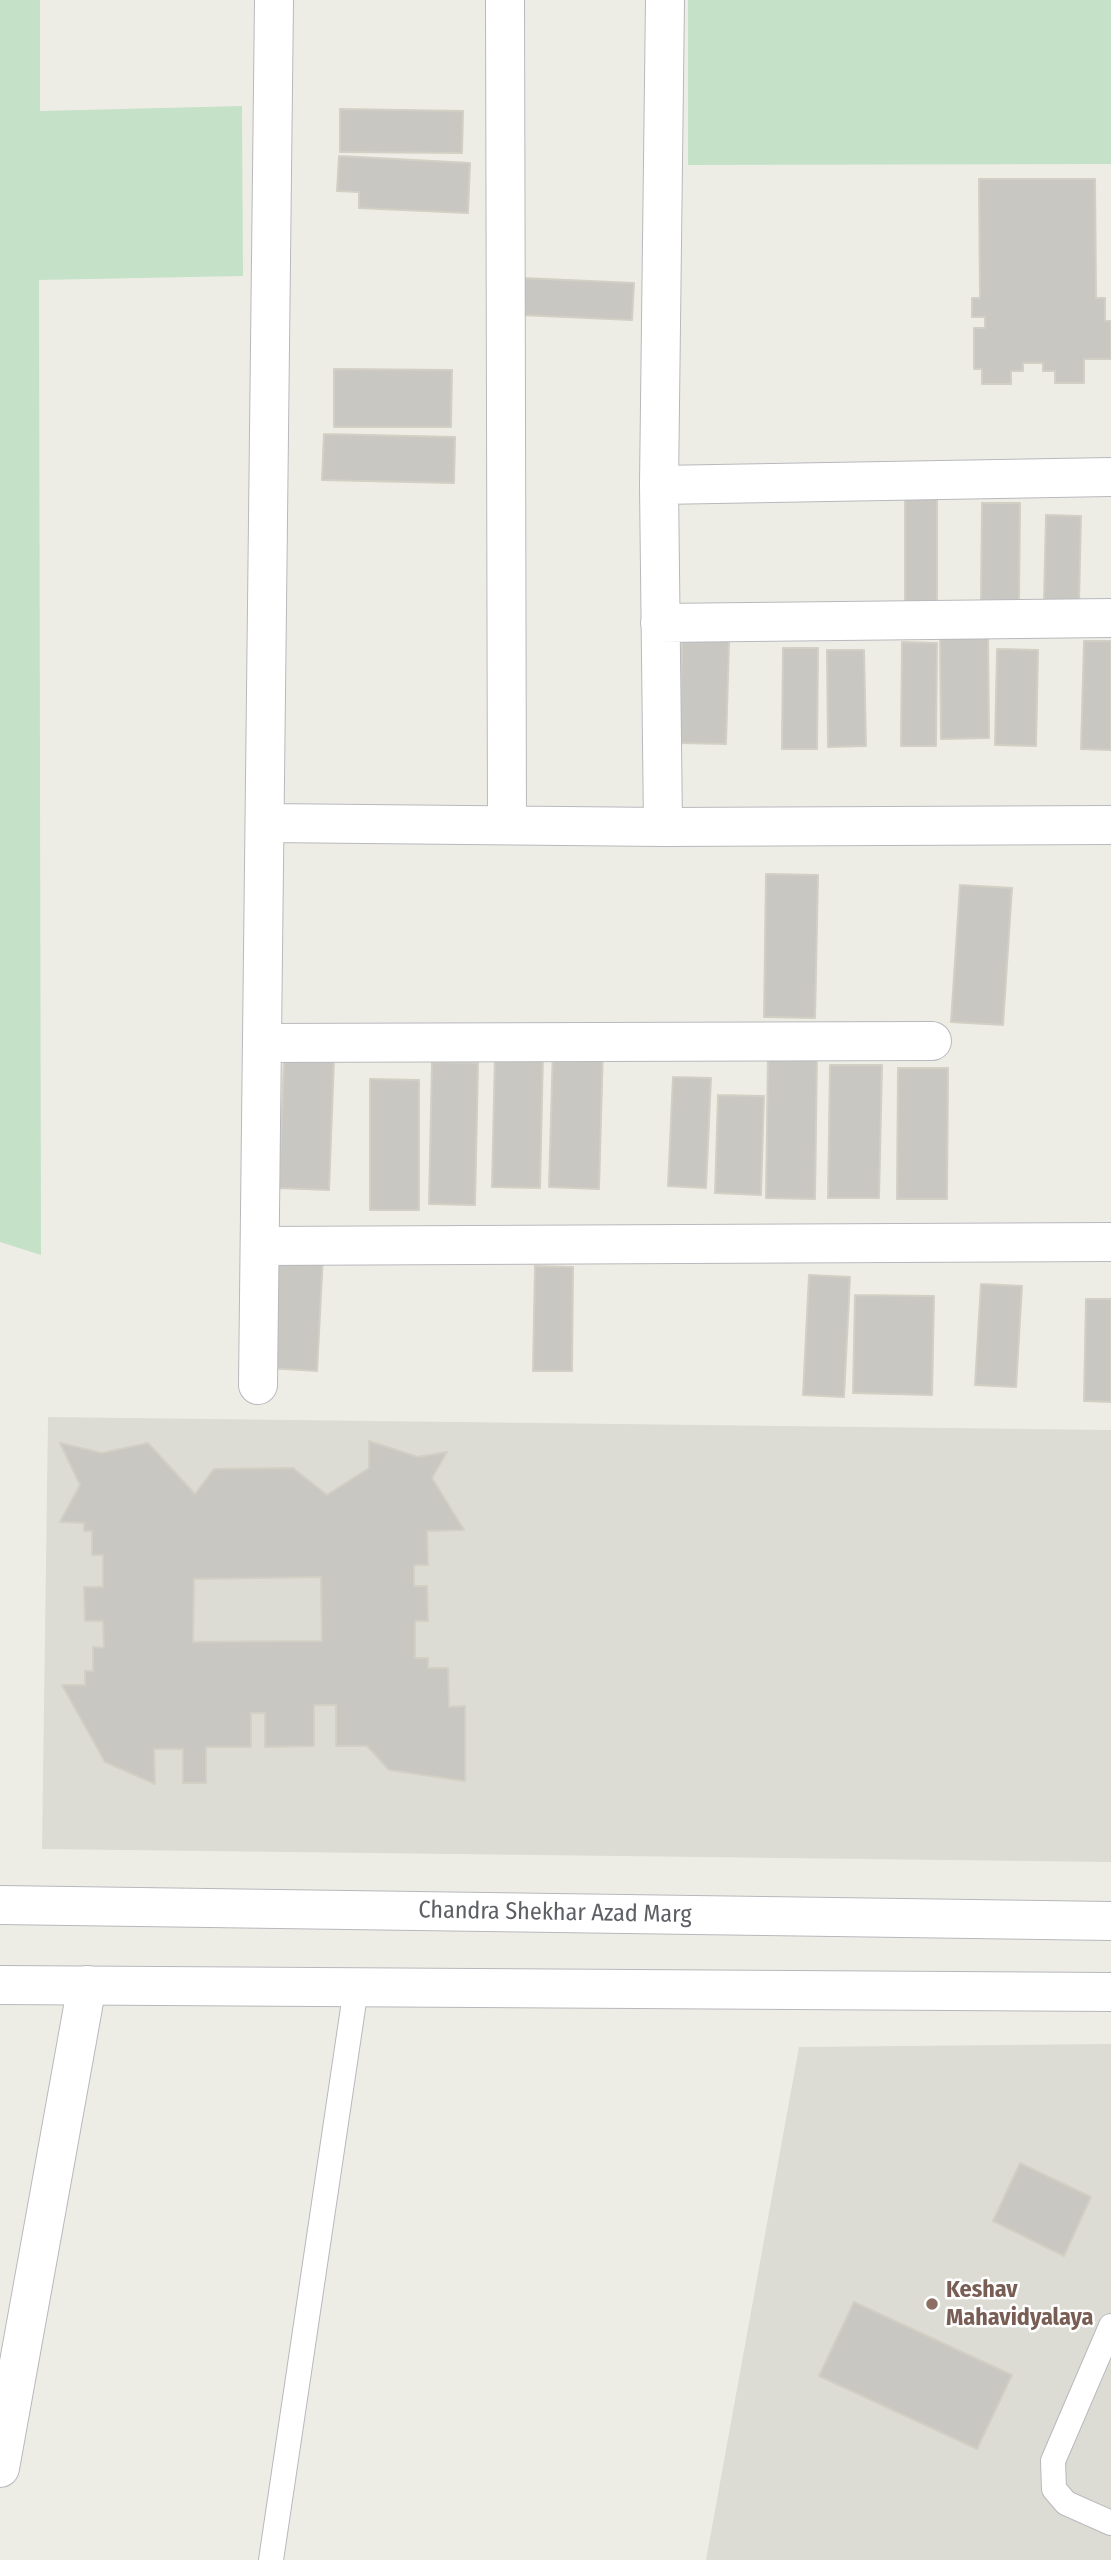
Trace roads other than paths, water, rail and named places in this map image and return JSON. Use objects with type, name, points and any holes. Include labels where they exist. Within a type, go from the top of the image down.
[{"type":"street","points":[[258,1385],[267,822],[274,0]]},
{"type":"street","points":[[505,0],[507,825]]},
{"type":"street","points":[[663,827],[659,485],[665,0]]},
{"type":"street","points":[[659,485],[1111,477]]},
{"type":"street","points":[[660,623],[1111,618]]},
{"type":"street","points":[[267,822],[663,827],[1111,825]]},
{"type":"street","points":[[263,1043],[932,1041]]},
{"type":"street","points":[[260,1246],[1111,1242]]},
{"type":"street","name":"Chandra Shekhar Azad Marg","points":[[0,1905],[1111,1921]]},
{"type":"street","points":[[0,1985],[1111,1992]]},
{"type":"street","points":[[2,2449],[88,1985]]},
{"type":"lane","points":[[271,2560],[356,1988]]},
{"type":"lane","points":[[1111,2326],[1053,2461],[1054,2489],[1066,2503],[1111,2523]]},
{"type":"place","name":"Keshav Mahavidyalaya","points":[[932,2304]]}]
